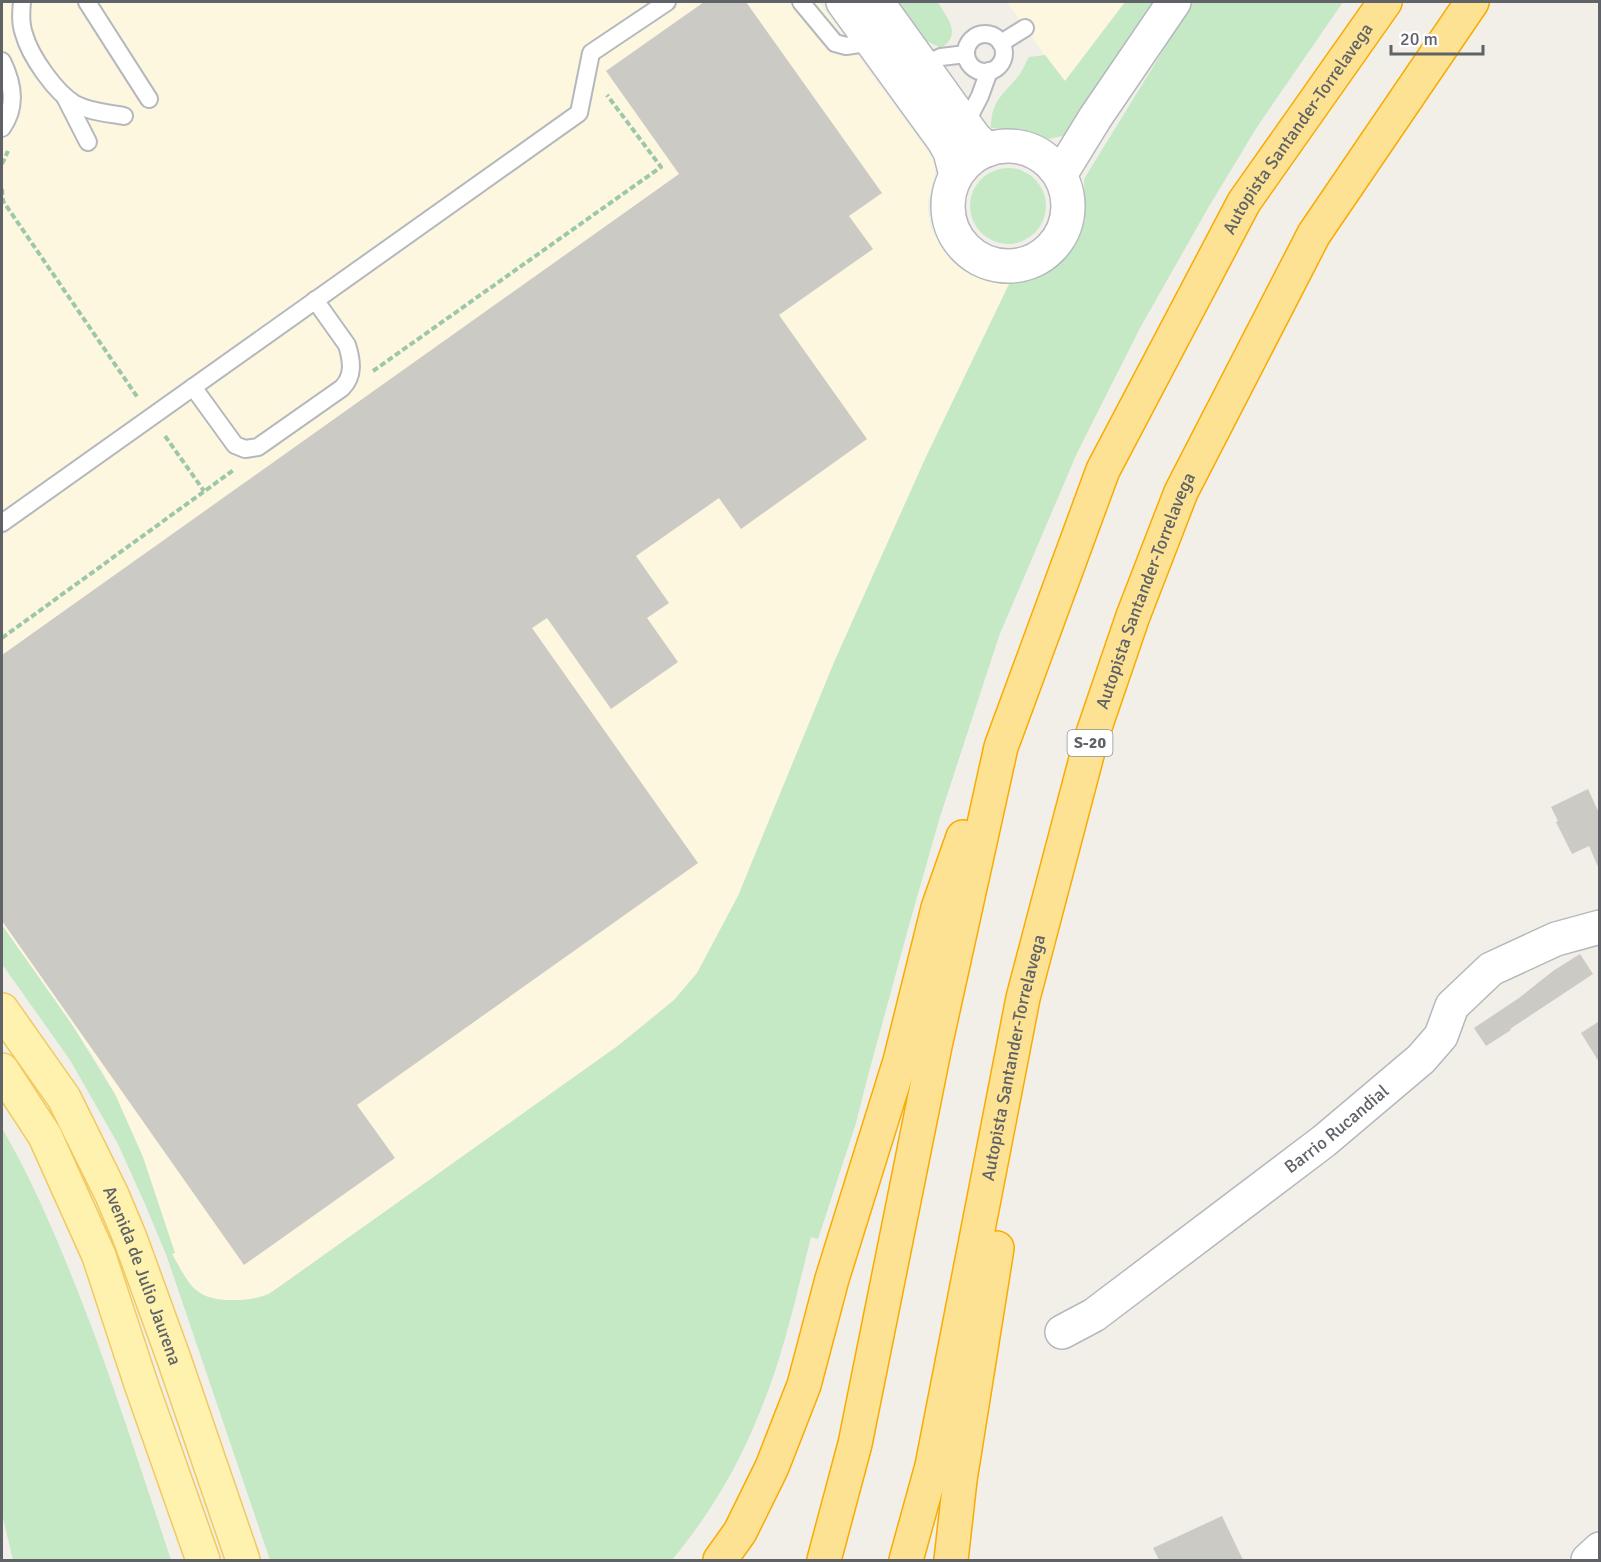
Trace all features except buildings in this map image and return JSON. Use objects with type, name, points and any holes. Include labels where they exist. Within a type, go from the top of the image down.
[{"type":"highway","name":"Autopista Santander-Torrelavega","points":[[825,1560],[855,1444],[935,1046],[1001,747],[1103,470],[1244,202],[1385,2]]},
{"type":"highway","name":"Autopista Santander-Torrelavega","points":[[906,1560],[932,1466],[1023,998],[1092,736],[1133,615],[1181,492],[1314,234],[1473,2]]},
{"type":"highway","points":[[951,1560],[960,1480],[1020,1105],[1051,969],[1092,736]]},
{"type":"highway","points":[[720,1560],[740,1532],[772,1467],[804,1385],[832,1279],[900,1061],[938,908],[968,825],[1001,747]]},
{"type":"main road","name":"Avenida de Julio Jaurena","points":[[2,1010],[64,1098],[112,1195],[160,1318],[243,1560]]},
{"type":"main road","name":"Avenida de Julio Jaurena","points":[[2,1070],[45,1136],[99,1256],[203,1560]]},
{"type":"street","points":[[843,2],[944,141],[950,152],[956,175]]},
{"type":"street","points":[[877,2],[965,125],[987,150]]},
{"type":"street","points":[[1060,175],[1095,118],[1174,2]]},
{"type":"street","points":[[1014,146],[1032,151],[1048,160],[1060,175],[1068,195],[1068,216],[1061,236],[1054,246],[1037,259],[1028,264],[1006,267],[986,262],[968,252],[955,235],[951,226],[949,195],[956,175],[969,160],[987,150],[1014,146]]},
{"type":"street","name":"Barrio Rucandial","points":[[1062,1332],[1104,1308],[1324,1141],[1421,1059],[1441,1036],[1452,1006],[1491,969],[1556,939],[1599,927]]},
{"type":"street","points":[[1588,1560],[1599,1549]]},
{"type":"lane","points":[[22,2],[21,22],[27,43],[64,95],[88,142]]},
{"type":"lane","points":[[87,2],[149,99]]},
{"type":"lane","points":[[2,523],[579,113],[591,53],[667,2]]},
{"type":"lane","points":[[801,2],[835,43],[846,46],[873,42]]},
{"type":"lane","points":[[1001,43],[1025,28]]},
{"type":"lane","points":[[987,34],[998,38],[1001,43],[1004,54],[995,69],[983,72],[973,68],[967,59],[969,43],[977,35],[987,34]]},
{"type":"lane","points":[[923,65],[941,57],[966,54]]},
{"type":"lane","points":[[2,62],[10,80],[12,97],[9,114],[2,128]]},
{"type":"lane","points":[[965,125],[980,96],[989,71]]},
{"type":"lane","points":[[64,95],[77,105],[93,111],[124,116]]},
{"type":"lane","points":[[192,387],[235,445],[244,450],[258,447],[342,388],[350,377],[350,354],[347,345],[315,300]]},
{"type":"path","points":[[369,374],[661,167],[604,91]]},
{"type":"path","points":[[2,189],[3,201],[204,491]]},
{"type":"path","points":[[2,638],[242,464]]},
{"type":"shaded area","points":[[2,2],[819,2],[935,161],[936,169],[928,201],[928,213],[931,228],[940,246],[950,259],[976,272],[997,280],[1011,280],[925,459],[835,660],[738,896],[697,973],[674,1000],[619,1045],[278,1288],[258,1298],[219,1300],[195,1290],[188,1281],[172,1254],[175,1253],[102,1070],[2,925]]},
{"type":"shaded area","points":[[1007,2],[1125,2],[1064,82]]},
{"type":"green space","points":[[899,2],[938,2],[951,26],[952,32],[948,43],[941,48],[927,41]]},
{"type":"green space","points":[[1125,2],[1160,2],[1066,135],[1049,139],[1021,129],[991,128],[996,103],[1020,74],[1029,57],[1045,55],[1065,81]]},
{"type":"green space","points":[[1193,2],[1343,2],[1257,127],[1140,328],[1077,453],[999,636],[939,820],[856,1123],[818,1239],[811,1237],[768,1393],[742,1453],[721,1491],[672,1560],[270,1560],[167,1257],[145,1204],[118,1144],[70,1060],[2,964],[2,925],[71,1023],[115,1094],[143,1157],[175,1253],[172,1254],[183,1274],[188,1282],[201,1293],[219,1299],[246,1299],[269,1294],[619,1045],[674,1000],[697,973],[738,896],[835,660],[925,459],[1011,280],[1064,256],[1085,221],[1084,179]]},
{"type":"green space","points":[[1008,168],[1023,171],[1035,179],[1043,191],[1046,206],[1043,221],[1035,233],[1023,241],[1008,244],[993,241],[981,233],[973,221],[970,206],[973,191],[981,179],[993,171]]},
{"type":"green space","points":[[2,1128],[53,1230],[95,1336],[171,1560],[13,1560],[2,1514]]}]
